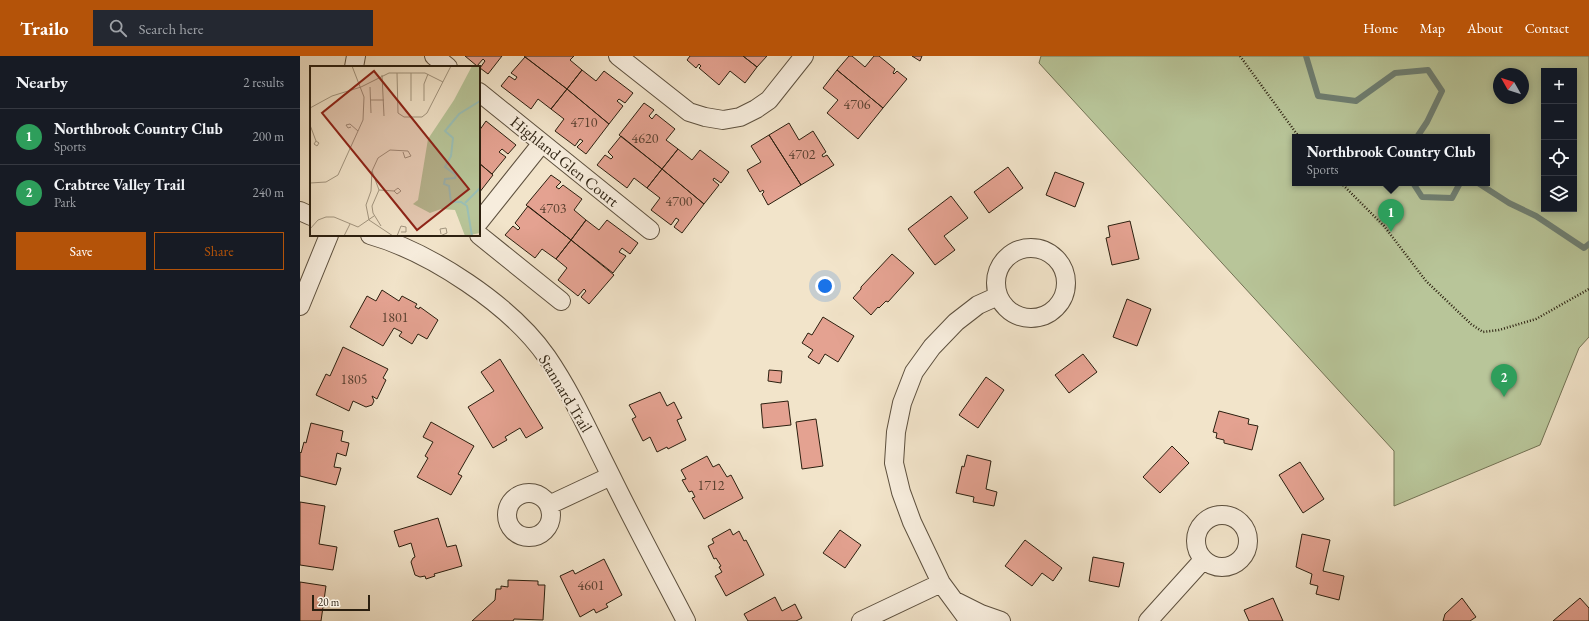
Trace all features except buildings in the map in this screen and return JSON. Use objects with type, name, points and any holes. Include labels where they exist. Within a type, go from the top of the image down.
[{"type":"street","points":[[354,66],[356,56]]},
{"type":"street","points":[[434,56],[447,66]]},
{"type":"street","points":[[618,56],[688,112],[723,120],[740,117],[769,100],[804,56]]},
{"type":"street","name":"Highland Glen Court","points":[[480,93],[650,230]]},
{"type":"street","points":[[480,221],[542,144]]},
{"type":"street","points":[[300,211],[310,216]]},
{"type":"street","points":[[300,306],[329,236]]},
{"type":"street","name":"Stannard Trail","points":[[374,236],[385,239],[423,257],[485,296],[510,315],[546,355],[581,414],[611,476],[686,621]]},
{"type":"street","points":[[480,236],[561,301]]},
{"type":"street","points":[[969,621],[941,583],[912,522],[901,492],[894,462],[896,432],[902,403],[914,372],[932,347],[956,322],[978,305],[998,296]]},
{"type":"street","points":[[549,505],[611,476]]},
{"type":"street","points":[[1148,621],[1204,560]]},
{"type":"street","points":[[861,621],[941,583]]},
{"type":"street","points":[[953,599],[981,614],[1001,621]]},
{"type":"path","points":[[1240,56],[1297,134]]},
{"type":"path","points":[[1344,186],[1384,226],[1426,281],[1471,324],[1483,332],[1499,330],[1536,319],[1589,289]]},
{"type":"green space","points":[[1041,56],[1589,56],[1589,337],[1579,348],[1540,445],[1394,506],[1394,451],[1039,63]]},
{"type":"waterway","points":[[1306,56],[1318,96],[1356,101],[1395,73],[1428,70],[1442,91],[1427,122],[1419,134]]},
{"type":"waterway","points":[[1415,186],[1422,197],[1452,198],[1458,186]]},
{"type":"waterway","points":[[1483,186],[1509,203],[1536,216],[1584,248],[1589,244]]},
{"type":"place","name":"Northbrook Country Club","points":[[1391,232]]},
{"type":"place","name":"Crabtree Valley Trail","points":[[1504,397]]}]
